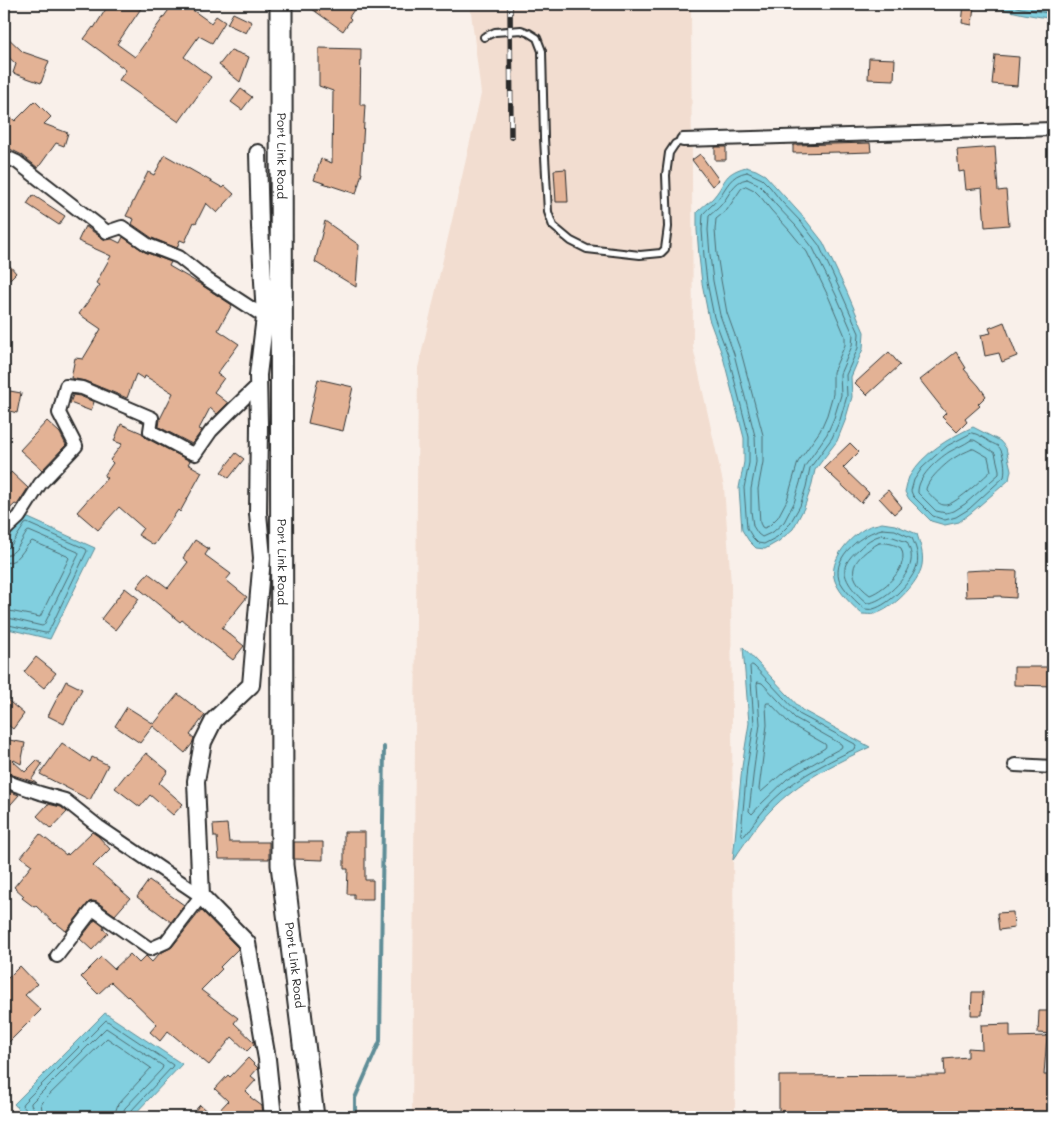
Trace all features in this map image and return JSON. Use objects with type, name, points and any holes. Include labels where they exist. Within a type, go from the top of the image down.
[{"type":"highway","name":"Port Link Road","points":[[281,4],[282,865],[313,1117]]},
{"type":"street","points":[[683,140],[1053,129]]},
{"type":"street","points":[[57,956],[93,909],[150,949],[166,942],[201,896],[196,781],[203,742],[214,720],[250,685],[262,558],[258,513],[258,375],[264,317],[258,153]]},
{"type":"street","points":[[4,156],[17,162],[107,232],[122,227],[148,245],[179,257],[208,280],[264,317]]},
{"type":"street","points":[[4,530],[19,517],[40,484],[76,446],[58,413],[66,386],[82,388],[152,418],[150,431],[187,452],[195,454],[211,431],[259,384]]},
{"type":"street","points":[[1015,765],[1053,767]]},
{"type":"street","points":[[4,780],[65,800],[99,827],[201,896],[247,943],[267,1059],[273,1117]]},
{"type":"lane","points":[[484,37],[495,32],[521,30],[537,38],[542,51],[548,212],[554,226],[571,241],[587,249],[640,255],[661,253],[665,249],[668,227],[666,175],[669,153],[675,144],[683,140]]},
{"type":"shaded area","points":[[470,4],[691,4],[693,347],[724,487],[731,584],[735,1117],[412,1117],[418,368],[481,94]]},
{"type":"water","points":[[978,4],[1053,4],[1053,19],[1024,14]]},
{"type":"water","points":[[746,167],[765,175],[823,242],[864,332],[863,349],[851,377],[852,397],[837,441],[815,470],[804,508],[793,529],[779,541],[765,549],[756,548],[742,530],[739,488],[744,462],[744,438],[723,357],[709,319],[702,283],[697,230],[697,212],[712,199],[728,176]]},
{"type":"water","points":[[973,427],[1000,441],[1006,448],[1011,470],[1009,480],[959,522],[945,525],[931,521],[909,499],[905,492],[909,477],[915,468],[937,447]]},
{"type":"water","points":[[24,516],[95,548],[50,639],[4,628],[4,547]]},
{"type":"water","points":[[882,523],[895,525],[917,534],[922,553],[922,565],[916,580],[904,595],[881,611],[873,614],[862,614],[837,586],[833,573],[838,556],[849,541],[870,526]]},
{"type":"water","points":[[743,647],[802,710],[870,747],[804,782],[781,800],[755,828],[733,860],[742,767],[749,723]]},
{"type":"water","points":[[105,1013],[182,1064],[132,1117],[26,1117],[14,1104]]},
{"type":"building","points":[[109,4],[144,4],[117,44],[135,57],[173,4],[184,4],[211,23],[216,16],[225,22],[212,43],[199,36],[184,57],[211,77],[179,122],[119,80],[126,70],[84,39],[94,28]]},
{"type":"building","points":[[305,4],[358,4],[349,17],[351,19],[343,31]]},
{"type":"building","points":[[964,5],[974,6],[972,25],[962,23]]},
{"type":"building","points":[[233,13],[252,22],[246,33],[227,24]]},
{"type":"building","points":[[4,34],[23,52],[49,61],[41,83],[13,73],[16,64],[4,53]]},
{"type":"building","points":[[319,48],[361,49],[360,105],[365,105],[362,173],[356,194],[314,180],[321,159],[332,163],[333,91],[319,86]]},
{"type":"building","points":[[231,50],[249,57],[240,82],[219,65]]},
{"type":"building","points":[[995,55],[1019,57],[1017,86],[992,84]]},
{"type":"building","points":[[869,58],[895,59],[894,80],[868,79]]},
{"type":"building","points":[[241,89],[252,97],[242,110],[231,102]]},
{"type":"building","points":[[35,101],[51,117],[44,124],[68,133],[64,146],[56,143],[38,168],[22,155],[4,146],[4,111],[15,121]]},
{"type":"building","points":[[870,143],[871,152],[793,153],[793,145]]},
{"type":"building","points":[[715,147],[726,147],[726,160],[715,160]]},
{"type":"building","points":[[995,147],[998,191],[1006,190],[1009,225],[985,227],[982,188],[966,190],[964,171],[959,172],[957,150]]},
{"type":"building","points":[[700,154],[719,180],[712,186],[692,160]]},
{"type":"building","points":[[165,155],[223,188],[225,186],[234,194],[217,213],[206,203],[196,223],[194,222],[185,242],[180,240],[177,248],[152,238],[132,224],[134,219],[126,216],[148,172],[154,175]]},
{"type":"building","points":[[566,169],[568,202],[556,202],[554,170]]},
{"type":"building","points":[[33,195],[65,216],[59,225],[27,204]]},
{"type":"building","points":[[325,221],[359,245],[356,287],[315,262]]},
{"type":"building","points":[[85,226],[105,240],[112,239],[120,243],[123,237],[145,252],[171,262],[169,266],[232,305],[218,330],[239,344],[217,374],[224,378],[214,392],[228,403],[217,414],[210,408],[199,429],[202,430],[192,444],[159,427],[160,419],[173,393],[145,376],[144,379],[136,374],[127,398],[85,381],[71,378],[75,358],[83,359],[101,329],[79,314],[100,285],[96,283],[111,256],[78,241]]},
{"type":"building","points":[[4,259],[16,273],[4,285]]},
{"type":"building","points":[[1004,322],[1017,356],[1002,362],[999,353],[985,356],[981,335],[991,333],[989,328]]},
{"type":"building","points":[[889,352],[900,365],[867,395],[855,383]]},
{"type":"building","points":[[956,352],[966,368],[964,369],[986,396],[978,404],[980,406],[965,419],[967,422],[957,432],[942,417],[946,413],[920,380]]},
{"type":"building","points":[[318,379],[353,387],[343,431],[308,423]]},
{"type":"building","points":[[10,391],[21,393],[17,413],[6,410]]},
{"type":"building","points":[[73,395],[94,402],[91,411],[70,403]]},
{"type":"building","points":[[47,421],[60,433],[66,445],[42,470],[20,450]]},
{"type":"building","points":[[121,424],[142,433],[146,438],[190,461],[188,464],[202,472],[180,512],[178,510],[154,545],[138,535],[143,528],[119,507],[98,530],[77,512],[107,478],[104,476],[113,463],[110,460],[122,444],[114,441]]},
{"type":"building","points":[[850,443],[859,452],[843,468],[869,493],[861,503],[824,468]]},
{"type":"building","points":[[236,453],[244,459],[229,478],[221,472]]},
{"type":"building","points":[[11,472],[28,488],[17,505],[15,504],[4,514],[4,481]]},
{"type":"building","points":[[888,490],[902,507],[894,514],[879,498]]},
{"type":"building","points":[[195,540],[209,549],[205,555],[231,574],[226,580],[247,597],[222,628],[244,646],[233,660],[182,620],[180,622],[137,587],[148,573],[168,588],[188,562],[183,558]]},
{"type":"building","points":[[965,571],[1017,571],[1016,598],[1001,596],[966,597]]},
{"type":"building","points":[[125,588],[139,599],[115,630],[101,619]]},
{"type":"building","points":[[36,657],[56,673],[44,688],[24,672]]},
{"type":"building","points":[[1014,667],[1053,667],[1053,686],[1014,685]]},
{"type":"building","points":[[66,681],[82,689],[64,724],[48,716]]},
{"type":"building","points":[[178,694],[205,715],[190,735],[194,738],[185,753],[153,726],[140,743],[115,726],[127,707],[154,724]]},
{"type":"building","points":[[4,697],[24,714],[13,729],[4,722]]},
{"type":"building","points":[[4,739],[25,743],[21,764],[13,761],[25,772],[37,760],[42,764],[32,779],[37,783],[4,772]]},
{"type":"building","points":[[62,743],[90,762],[92,757],[108,765],[90,800],[40,774]]},
{"type":"building","points":[[146,753],[168,771],[159,783],[183,804],[173,815],[150,795],[140,807],[115,788]]},
{"type":"building","points":[[8,791],[19,795],[4,812],[4,795]]},
{"type":"building","points":[[48,804],[61,807],[67,812],[51,829],[37,816]]},
{"type":"building","points":[[227,824],[229,842],[269,842],[269,859],[219,859],[217,837],[214,837],[213,825]]},
{"type":"building","points":[[92,832],[110,849],[93,866],[130,898],[115,915],[97,902],[89,902],[66,931],[55,924],[36,906],[34,907],[22,898],[24,896],[14,887],[32,865],[21,857],[40,834],[68,855]]},
{"type":"building","points":[[344,832],[365,832],[365,880],[373,880],[373,899],[354,899],[354,894],[347,894],[348,869],[344,869]]},
{"type":"building","points":[[294,842],[323,842],[323,860],[294,859]]},
{"type":"building","points":[[149,880],[184,905],[171,922],[137,897]]},
{"type":"building","points":[[201,910],[238,949],[220,967],[222,969],[201,990],[238,1018],[234,1023],[254,1042],[247,1051],[232,1037],[209,1065],[168,1031],[160,1041],[150,1032],[157,1024],[111,982],[98,994],[81,977],[101,957],[114,969],[130,954],[139,963],[146,956],[152,962],[159,954],[172,947]]},
{"type":"building","points":[[1013,912],[1014,928],[999,930],[997,913]]},
{"type":"building","points":[[95,920],[108,933],[92,950],[80,939]]},
{"type":"building","points":[[20,966],[37,984],[25,995],[41,1010],[4,1047],[4,982]]},
{"type":"building","points":[[972,992],[983,992],[982,1015],[971,1015]]},
{"type":"building","points":[[1039,1011],[1053,1011],[1053,1034],[1038,1033]]},
{"type":"building","points":[[1010,1024],[1010,1037],[1047,1036],[1044,1075],[1053,1075],[1053,1117],[779,1117],[779,1076],[945,1075],[944,1059],[968,1057],[968,1048],[982,1049],[981,1025]]},
{"type":"building","points":[[248,1058],[258,1068],[251,1076],[256,1080],[246,1091],[250,1097],[262,1106],[263,1115],[261,1117],[213,1117],[228,1101],[215,1089],[228,1075],[230,1077]]},
{"type":"building","points":[[200,1105],[213,1117],[189,1117]]},
{"type":"waterway","points":[[355,1117],[355,1098],[380,1041],[384,747]]},
{"type":"railway","points":[[510,4],[511,137]]}]
